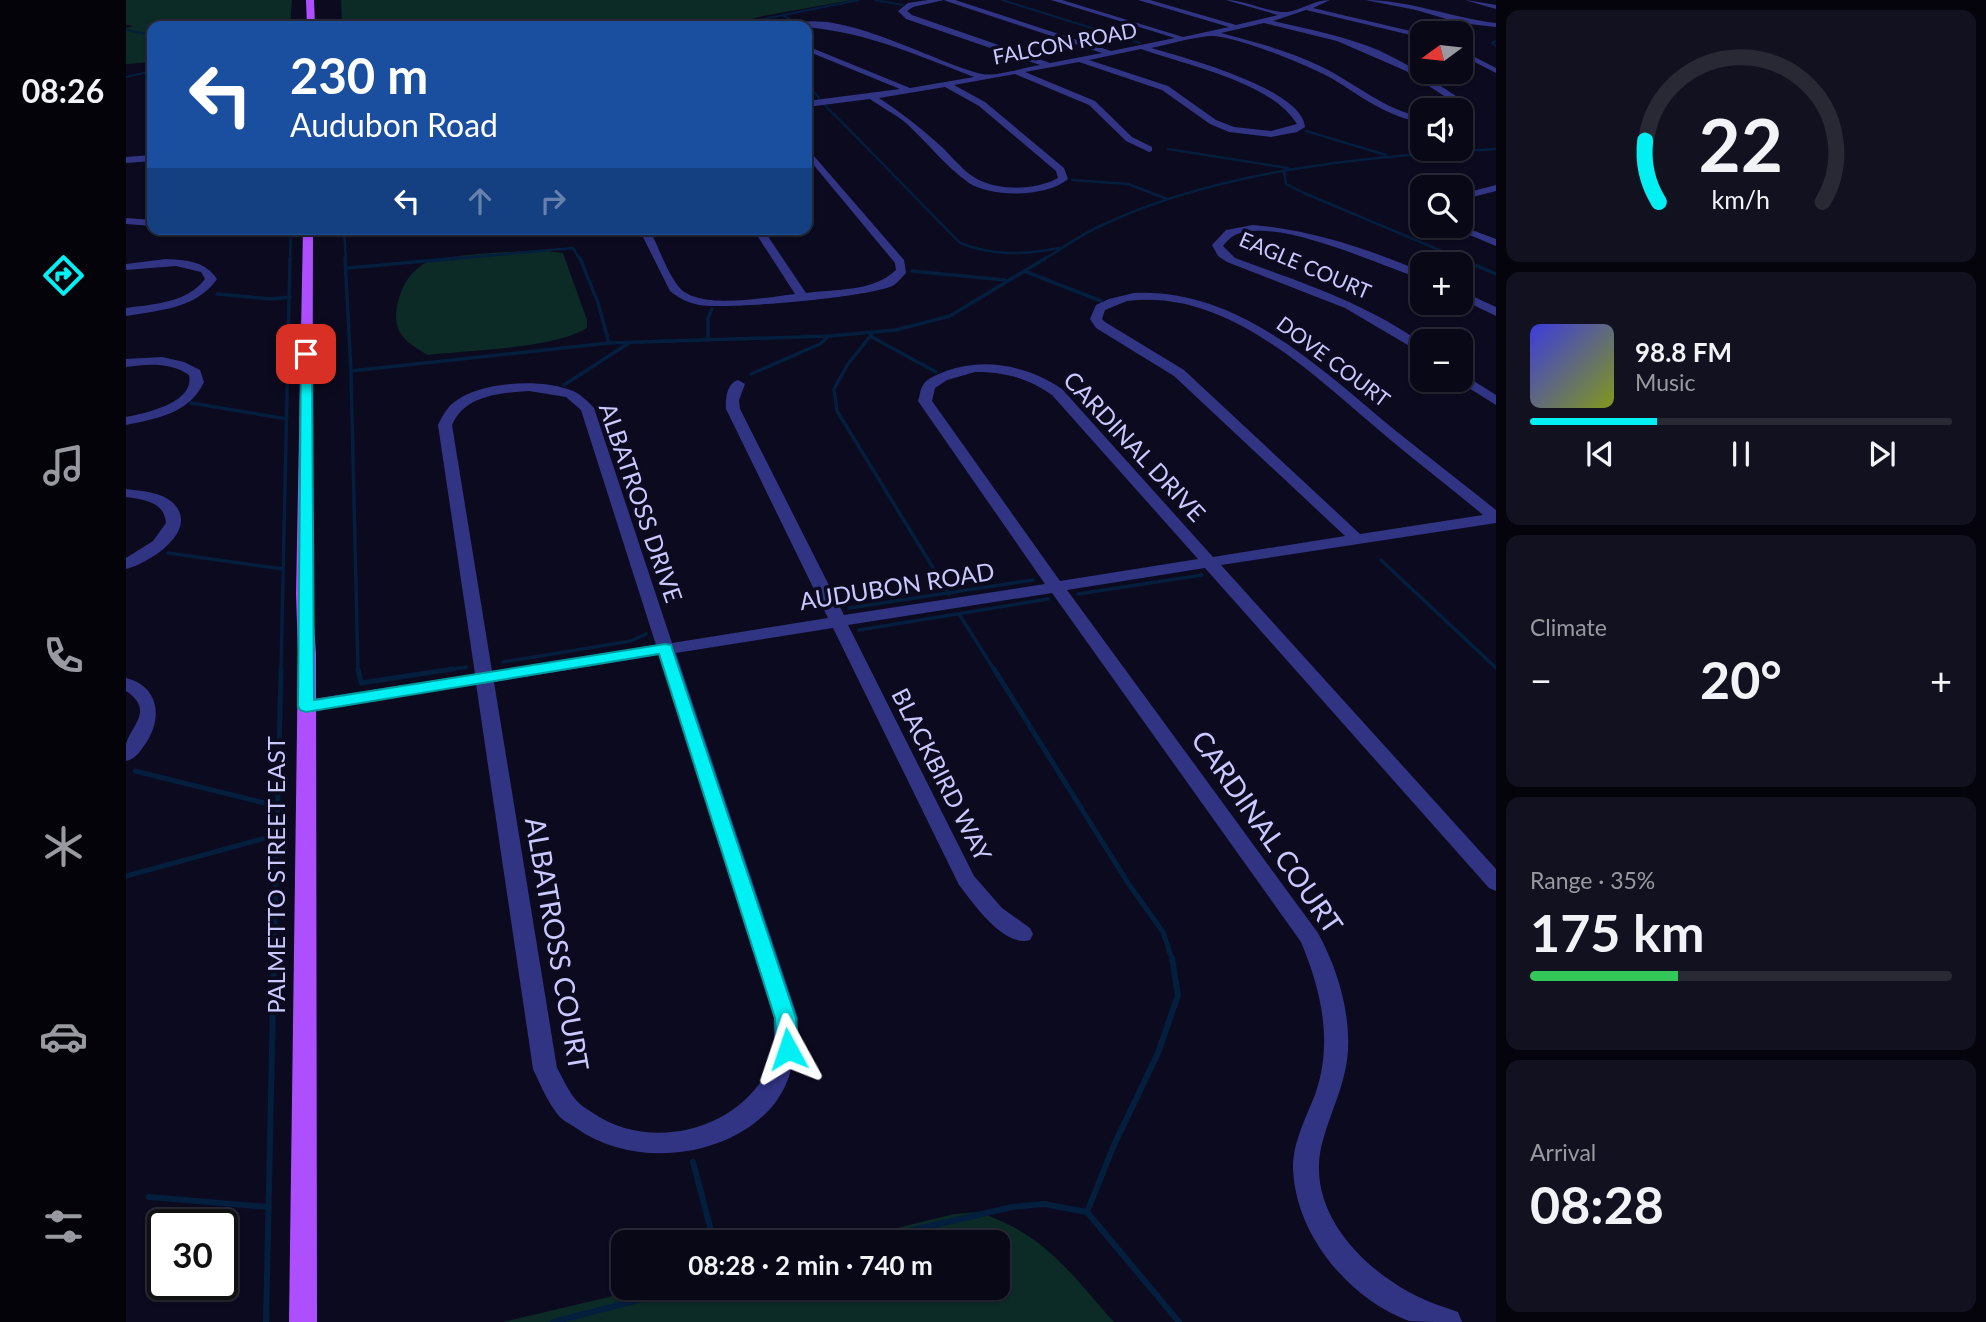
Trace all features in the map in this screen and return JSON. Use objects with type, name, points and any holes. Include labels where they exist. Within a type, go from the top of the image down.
[{"type":"main road","points":[[310,0],[311,21]]},
{"type":"main road","name":"PALMETTO STREET EAST","points":[[303,1322],[308,235]]},
{"type":"street","points":[[941,0],[911,5],[901,11],[909,17],[1049,65]]},
{"type":"street","points":[[948,0],[1111,53]]},
{"type":"street","points":[[1055,0],[1182,38]]},
{"type":"street","points":[[1143,0],[1237,27]]},
{"type":"street","points":[[1230,0],[1284,15]]},
{"type":"street","name":"FALCON ROAD","points":[[812,103],[947,85],[1212,33],[1284,15],[1326,0]]},
{"type":"street","points":[[1369,0],[1417,8],[1468,23],[1496,25]]},
{"type":"street","points":[[1471,0],[1496,7]]},
{"type":"street","points":[[1305,8],[1410,33]]},
{"type":"street","points":[[1263,21],[1352,43],[1409,69],[1453,98]]},
{"type":"street","points":[[812,25],[847,28],[984,78]]},
{"type":"street","points":[[1212,33],[1308,63],[1339,80],[1383,111],[1410,117]]},
{"type":"street","points":[[1080,59],[1174,93],[1212,122],[1230,129],[1275,133],[1294,130],[1302,125],[1301,120],[1287,107],[1251,85],[1141,47]]},
{"type":"street","points":[[812,50],[911,91]]},
{"type":"street","points":[[1474,59],[1496,71]]},
{"type":"street","points":[[1017,72],[1092,103],[1129,139],[1149,149]]},
{"type":"street","points":[[871,96],[907,120],[974,182],[994,188],[1027,190],[1053,186],[1063,179],[1061,170],[982,104],[947,85]]},
{"type":"street","points":[[647,235],[674,289],[687,298],[727,304],[876,288],[893,281],[902,268],[812,157]]},
{"type":"street","points":[[126,160],[147,158]]},
{"type":"street","points":[[1473,195],[1493,191]]},
{"type":"street","points":[[126,221],[147,223]]},
{"type":"street","name":"EAGLE COURT","points":[[1410,271],[1361,253],[1280,230],[1239,231],[1223,237],[1217,245],[1222,254],[1231,260],[1349,305],[1410,341]]},
{"type":"street","points":[[1473,234],[1496,243]]},
{"type":"street","points":[[762,235],[803,297]]},
{"type":"street","points":[[126,267],[161,263],[187,264],[205,270],[211,279],[202,290],[182,300],[126,312]]},
{"type":"street","name":"DOVE COURT","points":[[1357,539],[1179,373],[1158,358],[1105,331],[1096,319],[1100,308],[1120,299],[1165,298],[1212,310],[1250,327],[1307,364],[1496,517]]},
{"type":"street","points":[[1473,300],[1496,312]]},
{"type":"street","points":[[126,363],[151,361],[178,364],[195,373],[197,382],[188,396],[174,406],[126,421]]},
{"type":"street","name":"CARDINAL DRIVE","points":[[1057,587],[927,406],[926,391],[934,382],[957,373],[996,370],[1023,375],[1052,388],[1210,562]]},
{"type":"street","name":"BLACKBIRD WAY","points":[[738,384],[732,400],[733,409],[966,880],[994,914],[1022,934]]},
{"type":"street","points":[[1473,385],[1496,401]]},
{"type":"street","name":"ALBATROSS DRIVE","points":[[484,677],[445,425],[449,414],[460,404],[498,390],[529,387],[555,390],[575,397],[587,408],[665,649]]},
{"type":"street","points":[[126,493],[157,499],[170,507],[175,519],[172,530],[163,542],[148,554],[126,564]]},
{"type":"street","name":"AUDUBON ROAD","points":[[306,706],[1496,517]]},
{"type":"street","points":[[1210,562],[1496,883]]},
{"type":"street","name":"CARDINAL COURT","points":[[1057,587],[1302,925],[1323,967],[1332,996],[1336,1048],[1331,1084],[1307,1152],[1306,1167],[1310,1198],[1325,1231],[1349,1263],[1383,1291],[1409,1307],[1448,1322]]},
{"type":"street","name":"ALBATROSS COURT","points":[[484,677],[549,1084],[568,1112],[599,1133],[638,1144],[680,1143],[719,1131],[753,1110],[766,1096],[780,1073],[788,1049],[788,1033],[786,1018],[665,649]]},
{"type":"street","points":[[126,683],[143,696],[149,712],[146,729],[126,755]]},
{"type":"green space","points":[[126,0],[292,0],[290,21],[147,21],[147,62],[126,64],[126,28],[133,26],[126,25]]},
{"type":"green space","points":[[341,0],[852,0],[744,21],[342,21]]},
{"type":"green space","points":[[539,250],[563,253],[587,320],[587,328],[572,335],[532,344],[428,355],[402,336],[396,315],[400,294],[405,283],[422,265],[444,258]]},
{"type":"green space","points":[[978,1212],[1021,1231],[1039,1243],[1069,1271],[1114,1322],[503,1322],[611,1296],[611,1300],[1010,1300],[1010,1230],[889,1230],[954,1214]]},
{"type":"waterway","points":[[782,15],[859,0]]},
{"type":"waterway","points":[[875,0],[903,5]]},
{"type":"waterway","points":[[1002,0],[1140,43]]},
{"type":"waterway","points":[[753,21],[782,15]]},
{"type":"waterway","points":[[782,15],[794,21]]},
{"type":"waterway","points":[[126,30],[147,34]]},
{"type":"waterway","points":[[1496,41],[1492,43],[1496,46]]},
{"type":"waterway","points":[[126,77],[147,72]]},
{"type":"waterway","points":[[812,89],[819,98]]},
{"type":"waterway","points":[[825,105],[835,116]]},
{"type":"waterway","points":[[834,114],[960,243],[1009,253],[1059,248]]},
{"type":"waterway","points":[[1306,131],[1386,155]]},
{"type":"waterway","points":[[1168,149],[1288,168]]},
{"type":"waterway","points":[[1043,260],[1091,231],[1144,208],[1242,179],[1344,162],[1496,149]]},
{"type":"waterway","points":[[1284,171],[1286,184],[1444,252]]},
{"type":"waterway","points":[[1072,180],[1128,184],[1167,199]]},
{"type":"waterway","points":[[290,260],[291,235]]},
{"type":"waterway","points":[[344,235],[346,260]]},
{"type":"waterway","points":[[439,260],[573,248],[580,260]]},
{"type":"waterway","points":[[289,297],[290,258]]},
{"type":"waterway","points":[[345,258],[351,371]]},
{"type":"waterway","points":[[348,268],[459,258]]},
{"type":"waterway","points":[[580,258],[598,303],[609,343]]},
{"type":"waterway","points":[[1024,271],[1046,258]]},
{"type":"waterway","points":[[1473,264],[1496,274]]},
{"type":"waterway","points":[[912,271],[1005,280]]},
{"type":"waterway","points":[[829,336],[896,330],[950,316],[1024,271]]},
{"type":"waterway","points":[[1024,271],[1101,301]]},
{"type":"waterway","points":[[217,294],[271,299],[289,297]]},
{"type":"waterway","points":[[286,419],[289,297]]},
{"type":"waterway","points":[[708,340],[708,318],[712,309]]},
{"type":"waterway","points":[[708,340],[829,336]]},
{"type":"waterway","points":[[751,374],[820,344],[829,336]]},
{"type":"waterway","points":[[870,336],[936,372]]},
{"type":"waterway","points":[[870,336],[848,364],[834,389],[837,411],[948,593]]},
{"type":"waterway","points":[[609,343],[708,340]]},
{"type":"waterway","points":[[351,371],[609,343]]},
{"type":"waterway","points":[[564,385],[629,343]]},
{"type":"waterway","points":[[351,371],[358,671]]},
{"type":"waterway","points":[[191,403],[286,419]]},
{"type":"waterway","points":[[281,671],[286,419]]},
{"type":"waterway","points":[[168,553],[283,569]]},
{"type":"waterway","points":[[1381,560],[1496,668]]},
{"type":"waterway","points":[[1078,594],[1202,575]]},
{"type":"waterway","points":[[948,593],[1033,580]]},
{"type":"waterway","points":[[849,608],[948,593]]},
{"type":"waterway","points":[[859,630],[1048,599]]},
{"type":"waterway","points":[[959,614],[995,671]]},
{"type":"waterway","points":[[503,662],[631,641],[646,634]]},
{"type":"waterway","points":[[443,671],[466,667]]},
{"type":"waterway","points":[[277,835],[281,669]]},
{"type":"waterway","points":[[358,669],[361,683],[453,669]]},
{"type":"waterway","points":[[994,669],[1128,883],[1163,932],[1172,959]]},
{"type":"waterway","points":[[135,771],[277,806]]},
{"type":"waterway","points":[[126,876],[277,835]]},
{"type":"waterway","points":[[274,959],[277,835]]},
{"type":"waterway","points":[[269,1207],[274,958]]},
{"type":"waterway","points":[[1087,1212],[1114,1145],[1158,1053],[1178,995],[1172,958]]},
{"type":"waterway","points":[[693,1162],[711,1230]]},
{"type":"waterway","points":[[149,1197],[269,1207]]},
{"type":"waterway","points":[[913,1230],[1012,1207],[1044,1204],[1087,1212]]},
{"type":"waterway","points":[[266,1322],[269,1207]]},
{"type":"waterway","points":[[1087,1212],[1179,1322]]},
{"type":"waterway","points":[[553,1322],[638,1300]]},
{"type":"route","points":[[306,354],[306,706],[665,649],[786,1018],[788,1049]]}]
